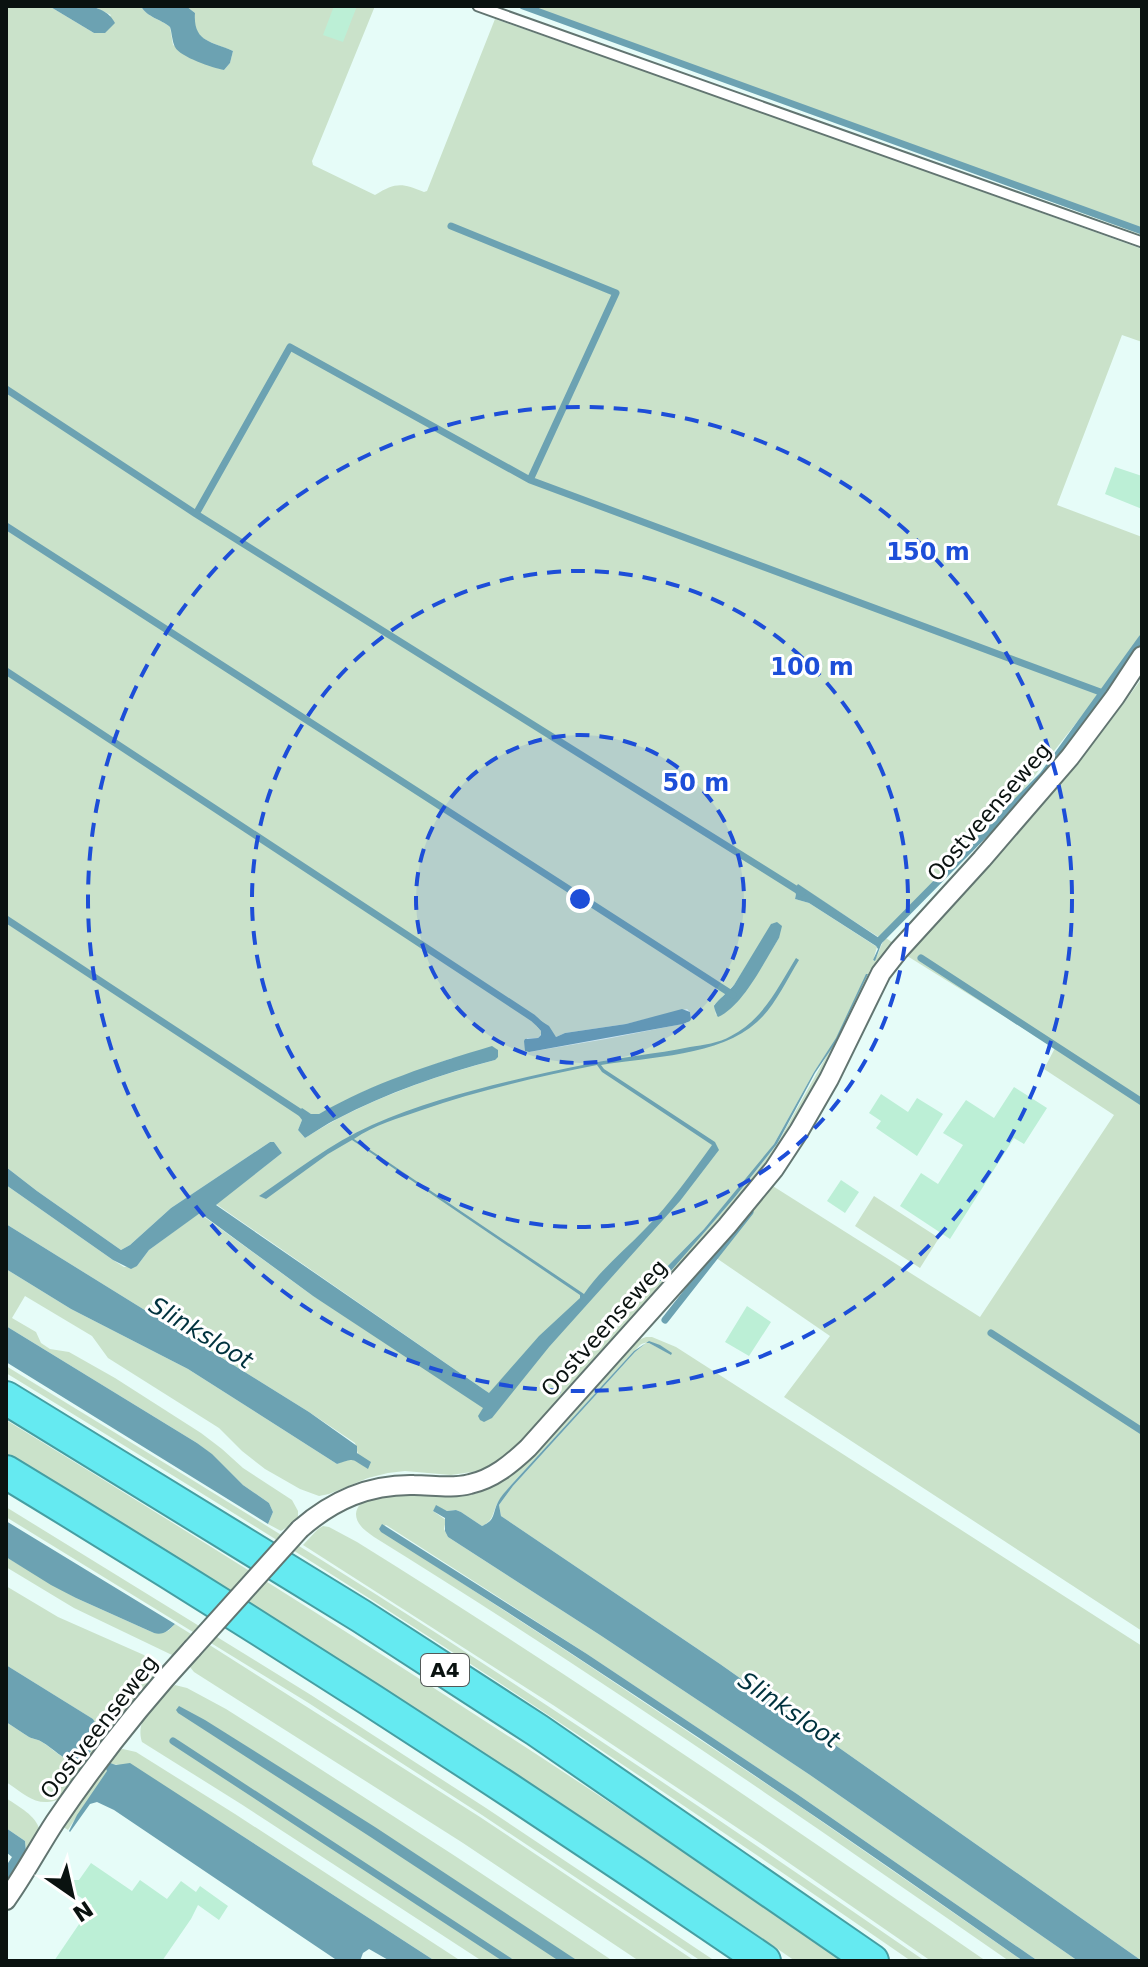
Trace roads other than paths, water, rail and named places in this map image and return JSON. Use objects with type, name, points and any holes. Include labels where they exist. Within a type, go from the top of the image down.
[{"type":"highway","name":"A4","points":[[6,1398],[348,1608],[537,1730],[872,1961]]},
{"type":"highway","points":[[6,1472],[504,1785],[764,1961]]},
{"type":"street","name":"Oostveenseweg","points":[[6,1900],[53,1824],[104,1752],[144,1702],[300,1529],[336,1502],[375,1488],[456,1486],[483,1481],[497,1474],[528,1448],[727,1226],[774,1169],[821,1092],[881,973],[1070,757],[1142,656]]},
{"type":"lane","points":[[478,6],[1142,242]]},
{"type":"water","points":[[49,6],[95,8],[110,16],[115,23],[105,33],[94,33]]},
{"type":"water","points":[[141,6],[186,6],[195,13],[200,35],[233,51],[230,63],[224,70],[183,55],[175,47],[170,27],[146,13]]},
{"type":"water","points":[[798,884],[879,938],[883,935],[886,938],[875,961],[876,946],[809,903],[795,899],[794,890]]},
{"type":"water","points":[[777,922],[782,926],[779,938],[760,971],[736,1003],[718,1017],[714,1006],[734,985],[771,924]]},
{"type":"water","points":[[796,958],[799,960],[769,1009],[742,1033],[724,1042],[683,1053],[601,1065],[715,1142],[719,1150],[680,1201],[549,1347],[492,1418],[484,1422],[478,1416],[483,1408],[313,1296],[200,1213],[149,1250],[131,1269],[113,1260],[6,1185],[6,1167],[121,1250],[171,1208],[274,1142],[282,1153],[216,1205],[489,1393],[580,1295],[352,1140],[266,1199],[259,1196],[342,1140],[424,1105],[533,1076],[726,1038],[761,1012]],"holes":[[[597,1065],[602,1072],[712,1145],[663,1209],[584,1294],[354,1139],[396,1119],[487,1090]]]},
{"type":"water","points":[[866,974],[834,1045],[815,1073],[777,1144],[735,1197],[658,1282],[661,1273],[704,1229],[774,1144],[814,1072],[836,1038]]},
{"type":"water","points":[[682,1009],[690,1012],[691,1019],[683,1024],[525,1051],[525,1039],[541,1035],[537,1026],[541,1021],[549,1026],[556,1037],[626,1024]]},
{"type":"water","points":[[492,1046],[498,1050],[495,1060],[395,1093],[333,1121],[305,1138],[298,1130],[302,1120],[297,1113],[302,1108],[311,1114],[319,1114],[425,1067]]},
{"type":"water","points":[[6,1224],[309,1412],[357,1446],[357,1453],[371,1462],[368,1469],[353,1460],[337,1464],[188,1369],[71,1309],[6,1269]]},
{"type":"water","points":[[6,1326],[212,1454],[243,1485],[269,1503],[273,1512],[268,1524],[6,1362]]},
{"type":"water","points":[[649,1341],[660,1345],[672,1353],[671,1355],[646,1343]]},
{"type":"water","points":[[646,1343],[513,1486],[499,1505],[501,1516],[720,1664],[1142,1961],[1078,1961],[810,1775],[448,1537],[445,1518],[433,1511],[436,1505],[447,1511],[461,1512],[482,1526],[490,1521],[499,1500],[512,1484],[634,1351]]},
{"type":"water","points":[[6,1521],[175,1624],[157,1634],[51,1585],[6,1557]]},
{"type":"water","points":[[382,1524],[587,1654],[797,1794],[1038,1961],[1023,1961],[705,1742],[381,1532]]},
{"type":"water","points":[[6,1665],[93,1719],[96,1730],[88,1747],[91,1751],[86,1757],[83,1756],[76,1763],[71,1761],[6,1722]]},
{"type":"water","points":[[179,1706],[375,1827],[578,1961],[559,1961],[178,1713],[176,1710]]},
{"type":"water","points":[[110,1763],[130,1763],[435,1961],[390,1961],[369,1949],[360,1961],[338,1961],[114,1810],[97,1802],[90,1804],[70,1832],[77,1815]]},
{"type":"water","points":[[6,1828],[25,1841],[26,1852],[6,1881],[6,1866],[12,1857],[6,1852]]},
{"type":"waterway","points":[[523,6],[1142,231]]},
{"type":"waterway","points":[[196,514],[290,347],[530,480],[616,293],[451,226]]},
{"type":"waterway","points":[[6,389],[196,514],[802,893]]},
{"type":"waterway","points":[[530,480],[1103,693]]},
{"type":"waterway","points":[[6,526],[733,995]]},
{"type":"waterway","points":[[878,942],[1043,775],[1142,638]]},
{"type":"waterway","points":[[6,671],[533,1018],[545,1029]]},
{"type":"waterway","points":[[6,919],[304,1115]]},
{"type":"waterway","points":[[921,958],[1142,1102]]},
{"type":"waterway","points":[[665,1320],[750,1212]]},
{"type":"waterway","points":[[991,1333],[1142,1431]]},
{"type":"waterway","points":[[173,1741],[509,1961]]},
{"type":"water label","name":"Slinksloot","points":[[201,1333]]},
{"type":"water label","name":"Slinksloot","points":[[789,1710]]}]
